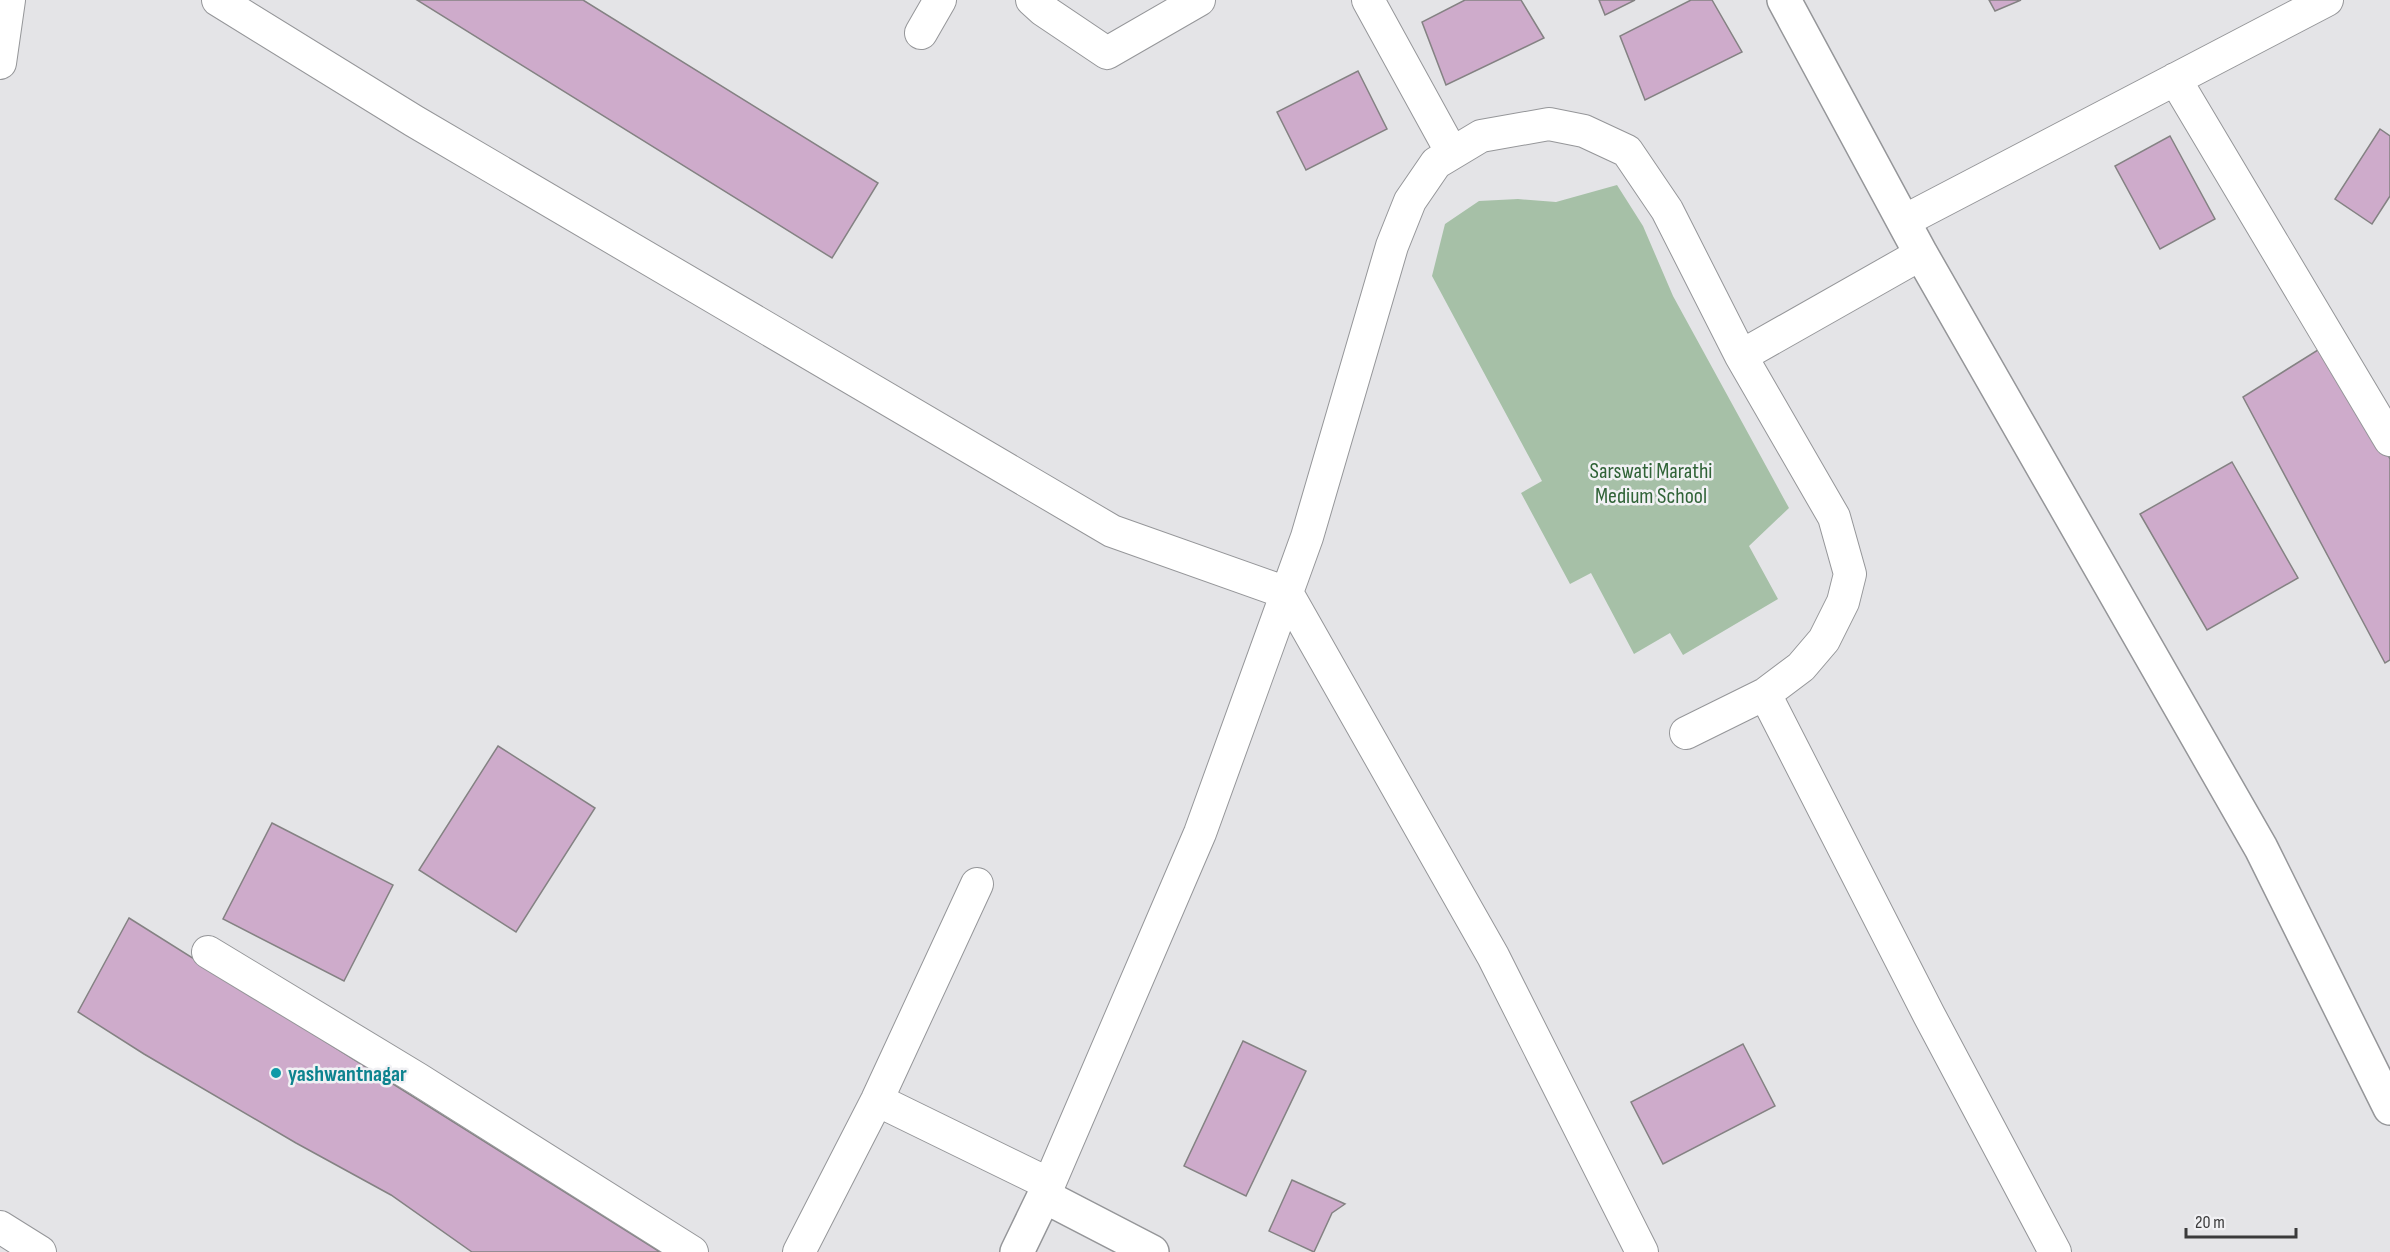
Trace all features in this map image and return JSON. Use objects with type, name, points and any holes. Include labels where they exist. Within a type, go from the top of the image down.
[{"type":"street","points":[[0,63],[9,0]]},
{"type":"street","points":[[218,0],[414,121],[1112,531],[1287,593],[1492,956],[1642,1252]]},
{"type":"street","points":[[921,33],[940,0]]},
{"type":"street","points":[[1032,0],[1043,10],[1107,53],[1199,0]]},
{"type":"street","points":[[1368,0],[1452,153]]},
{"type":"street","points":[[1784,0],[1921,254],[2261,848],[2390,1108]]},
{"type":"street","points":[[1904,221],[2327,0]]},
{"type":"street","points":[[2175,80],[2390,440]]},
{"type":"street","points":[[1017,1252],[1047,1190],[1200,833],[1307,537],[1392,246],[1410,201],[1436,163],[1481,136],[1549,124],[1584,131],[1627,151],[1667,210],[1741,356],[1834,517],[1850,574],[1843,602],[1824,640],[1801,667],[1765,694],[1686,734]]},
{"type":"street","points":[[1741,356],[1921,254]]},
{"type":"street","points":[[1765,694],[1929,1015],[2055,1252]]},
{"type":"street","points":[[799,1252],[877,1100],[977,884]]},
{"type":"street","points":[[208,952],[418,1079],[692,1252]]},
{"type":"street","points":[[877,1100],[1047,1190],[1152,1252]]},
{"type":"street","points":[[0,1227],[40,1252]]},
{"type":"green space","name":"Sarswati Marathi Medium School","points":[[1617,185],[1643,226],[1673,296],[1789,508],[1749,546],[1778,599],[1683,655],[1670,633],[1634,654],[1591,573],[1570,584],[1521,493],[1542,481],[1432,276],[1445,224],[1479,201],[1518,199],[1556,202]]},
{"type":"building","points":[[417,0],[583,0],[878,183],[832,258]]},
{"type":"building","points":[[1465,0],[1521,0],[1544,38],[1446,85],[1422,22]]},
{"type":"building","points":[[1599,0],[1635,0],[1605,15]]},
{"type":"building","points":[[1691,0],[1712,0],[1742,52],[1645,100],[1620,36]]},
{"type":"building","points":[[1989,0],[2021,0],[1995,11]]},
{"type":"building","points":[[1358,71],[1387,129],[1306,170],[1277,112]]},
{"type":"building","points":[[2380,129],[2390,136],[2390,196],[2372,224],[2335,199]]},
{"type":"building","points":[[2170,136],[2215,219],[2160,249],[2115,166]]},
{"type":"building","points":[[2329,343],[2390,459],[2390,660],[2385,663],[2243,397]]},
{"type":"building","points":[[2232,462],[2298,578],[2207,630],[2140,514]]},
{"type":"building","points":[[498,746],[595,808],[516,932],[419,870]]},
{"type":"building","points":[[272,823],[393,885],[344,981],[223,919]]},
{"type":"building","name":"yashwantnagar","points":[[129,918],[660,1252],[472,1252],[391,1195],[296,1143],[144,1054],[78,1012]]},
{"type":"building","points":[[1243,1041],[1306,1071],[1246,1196],[1184,1166]]},
{"type":"building","points":[[1743,1044],[1775,1106],[1663,1164],[1631,1102]]},
{"type":"building","points":[[1292,1180],[1345,1204],[1332,1213],[1314,1252],[1269,1231]]},
{"type":"place","name":"yashwantnagar","points":[[276,1073]]}]
